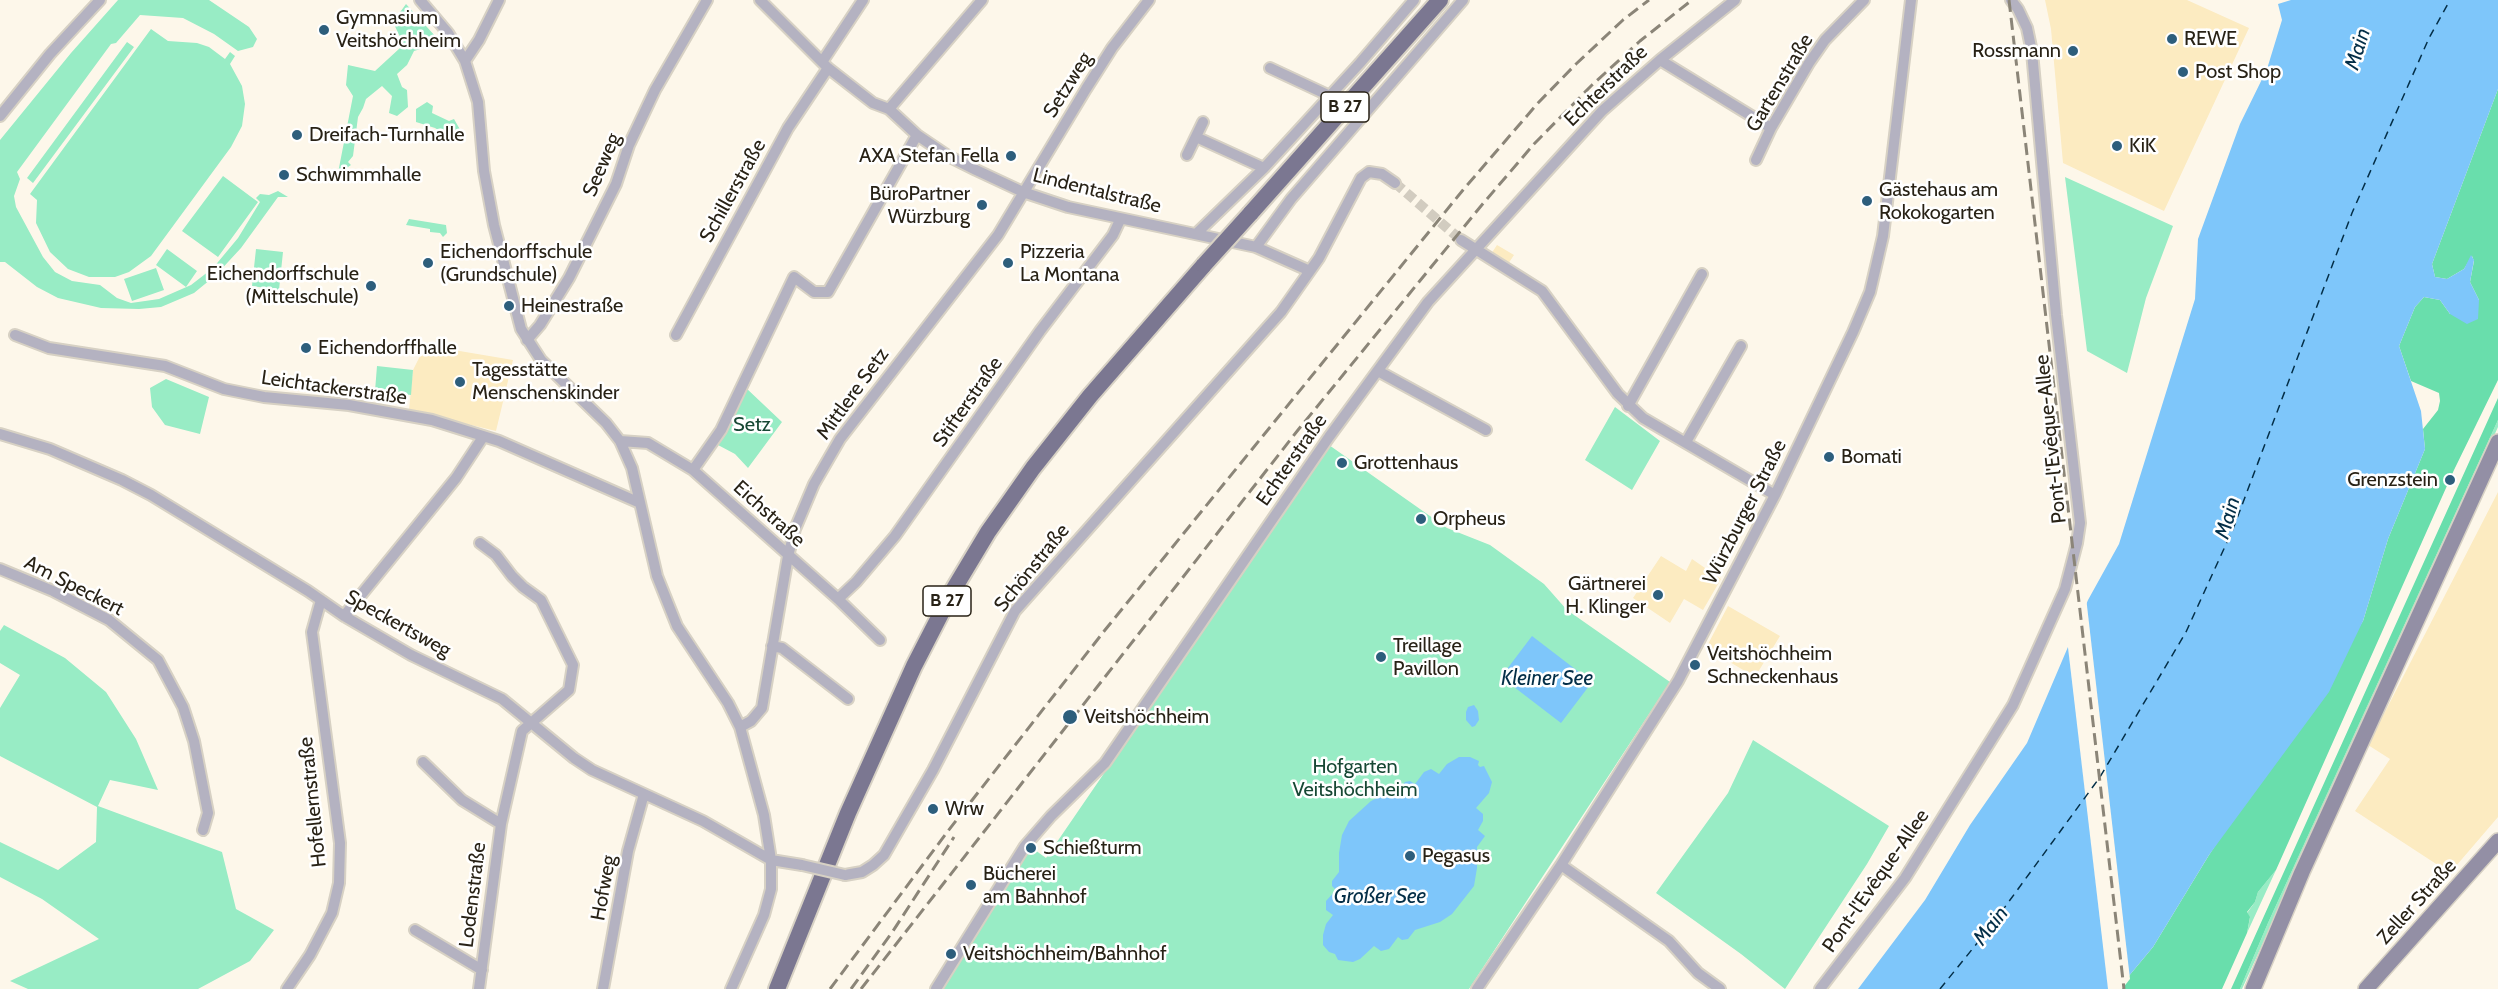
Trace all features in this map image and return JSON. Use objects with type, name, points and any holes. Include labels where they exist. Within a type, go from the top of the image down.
[{"type":"main road","name":"B 27","points":[[777,989],[848,813],[914,666],[952,592],[988,532],[1033,468],[1090,396],[1440,0]]},
{"type":"main road","points":[[2255,987],[2302,872],[2498,442]]},
{"type":"main road","name":"Zeller Straße","points":[[2366,989],[2498,841]]},
{"type":"street","points":[[0,116],[50,54],[100,0]]},
{"type":"street","points":[[420,0],[448,33],[465,61],[478,102],[484,171],[494,225],[521,329],[542,360],[606,423],[620,441],[632,468],[657,576],[678,626],[728,704],[740,727],[764,815],[771,860],[771,890],[764,915],[731,989]]},
{"type":"street","points":[[465,61],[479,40],[499,0]]},
{"type":"street","name":"Lindentalstraße","points":[[760,0],[825,65],[873,103],[889,109],[917,135],[948,156],[1023,192],[1068,207],[1120,220],[1197,233],[1256,247]]},
{"type":"street","points":[[825,65],[863,0]]},
{"type":"street","points":[[889,109],[982,0]]},
{"type":"street","name":"Setzweg","points":[[1023,192],[1112,48],[1149,0]]},
{"type":"street","points":[[1197,233],[1264,168],[1414,0]]},
{"type":"street","points":[[1310,271],[1256,247],[1290,199],[1463,0]]},
{"type":"street","name":"Echterstraße","points":[[936,989],[1025,846],[1051,816],[1105,763],[1428,302],[1602,111],[1660,60],[1735,0]]},
{"type":"street","name":"Gartenstraße","points":[[1756,160],[1809,63],[1825,40],[1864,0]]},
{"type":"street","name":"Würzburger Straße","points":[[1477,989],[1561,865],[1678,681],[1775,495],[1870,292],[1883,236],[1911,0]]},
{"type":"street","name":"Pont-l'Evêque-Allee","points":[[1820,989],[1905,878],[2013,705],[2065,589],[2078,543],[2079,523],[2055,304],[2032,52],[2027,28],[2011,0]]},
{"type":"street","name":"Seeweg","points":[[527,340],[543,320],[569,278],[616,184],[629,146],[655,90],[705,1]]},
{"type":"street","points":[[1660,60],[1772,128]]},
{"type":"street","name":"Schillerstraße","points":[[676,335],[825,65]]},
{"type":"street","points":[[1270,68],[1330,96]]},
{"type":"street","points":[[1187,155],[1203,122]]},
{"type":"street","points":[[693,470],[721,430],[794,277],[814,292],[828,292],[917,135]]},
{"type":"street","points":[[1196,137],[1264,168]]},
{"type":"street","name":"Schönstraße","points":[[771,860],[844,875],[862,872],[884,855],[933,770],[1015,611],[1281,312],[1310,271],[1341,218],[1360,178],[1369,172],[1382,174],[1395,183]]},
{"type":"street","name":"Mittlere Setz","points":[[740,727],[751,721],[762,708],[788,556],[795,529],[814,484],[840,439],[989,247],[1023,192]]},
{"type":"street","name":"Stifterstraße","points":[[838,599],[856,582],[906,521],[1040,331],[1113,235],[1120,220]]},
{"type":"street","points":[[1461,240],[1542,291],[1628,406],[1643,418],[1775,495]]},
{"type":"street","points":[[1628,406],[1702,274]]},
{"type":"street","name":"Leichtackerstraße","points":[[15,335],[49,348],[165,366],[224,389],[264,397],[349,405],[432,420],[499,441],[640,503]]},
{"type":"street","points":[[1686,442],[1741,346]]},
{"type":"street","points":[[1378,371],[1486,430]]},
{"type":"street","name":"Speckertsweg","points":[[0,434],[50,449],[122,480],[173,507],[344,616],[411,655],[502,699],[574,759],[704,821],[771,860]]},
{"type":"street","points":[[344,616],[456,478],[483,437]]},
{"type":"street","name":"Eichstraße","points":[[620,441],[648,443],[693,470],[838,599],[880,640]]},
{"type":"street","points":[[480,543],[496,555],[512,576],[541,600],[573,665],[569,690],[530,723]]},
{"type":"street","name":"Am Speckert","points":[[0,569],[53,591],[109,620],[158,660],[183,707],[194,741],[208,813],[203,830]]},
{"type":"street","name":"Hofellernstraße","points":[[287,989],[310,955],[326,923],[339,883],[340,843],[312,632],[321,600]]},
{"type":"street","points":[[772,646],[782,648],[848,699]]},
{"type":"street","name":"Lodenstraße","points":[[479,989],[501,824],[522,731],[530,723]]},
{"type":"street","name":"Lodenstraße","points":[[423,762],[462,800],[501,824]]},
{"type":"street","name":"Hofweg","points":[[603,989],[628,851],[644,794]]},
{"type":"street","points":[[1561,865],[1669,941],[1698,973],[1720,989]]},
{"type":"street","name":"Lodenstraße","points":[[415,930],[482,970]]},
{"type":"shaded area","points":[[2045,0],[2187,0],[2249,28],[2164,211],[2063,163],[2051,29]]},
{"type":"shaded area","points":[[1497,245],[1514,255],[1508,264],[1491,254]]},
{"type":"shaded area","name":"Tagesstätte Menschenskinder","points":[[430,346],[513,360],[496,431],[409,410],[413,370],[419,358]]},
{"type":"shaded area","points":[[2498,492],[2498,817],[2450,873],[2355,811],[2390,759],[2368,745]]},
{"type":"shaded area","points":[[1661,556],[1686,571],[1692,559],[1721,579],[1703,610],[1684,599],[1670,623],[1633,598]]},
{"type":"shaded area","points":[[1728,606],[1780,636],[1755,677],[1706,648]]},
{"type":"green space","points":[[118,0],[209,0],[249,27],[257,39],[253,47],[238,51],[214,34],[183,18],[140,15],[116,43],[111,44],[17,172],[20,179],[14,196],[16,207],[43,257],[55,272],[72,281],[100,285],[117,298],[131,303],[159,299],[191,285],[213,268],[238,238],[260,202],[256,198],[260,194],[269,195],[278,191],[288,197],[278,197],[241,248],[216,275],[194,293],[161,307],[101,308],[58,298],[37,287],[5,262],[0,262],[0,140]]},
{"type":"green space","points":[[406,4],[436,37],[427,47],[414,51],[407,65],[397,74],[402,87],[407,90],[408,107],[397,116],[389,113],[392,96],[382,86],[366,99],[358,117],[353,156],[348,162],[351,165],[342,171],[341,177],[337,178],[353,96],[346,85],[348,65],[375,71],[400,48],[405,38],[400,37],[393,22]]},
{"type":"green space","points":[[151,29],[168,41],[197,43],[209,47],[225,59],[230,52],[235,56],[230,64],[242,86],[245,104],[242,126],[231,147],[151,256],[129,272],[115,277],[89,277],[68,269],[50,252],[36,223],[37,200],[30,194]]},
{"type":"green space","points":[[127,42],[134,47],[33,183],[27,178]]},
{"type":"green space","points":[[2498,89],[2498,380],[2454,470],[2276,870],[2258,892],[2255,902],[2247,912],[2250,917],[2247,933],[2222,989],[2118,989],[2153,947],[2209,855],[2363,621],[2388,539],[2425,449],[2423,429],[2438,410],[2440,401],[2439,393],[2411,381],[2399,346],[2415,307],[2424,297],[2440,300],[2450,314],[2479,300],[2470,282],[2474,261],[2472,256],[2464,269],[2447,279],[2435,277],[2432,264]]},
{"type":"green space","points":[[427,102],[433,106],[432,113],[449,121],[454,119],[462,133],[448,136],[435,128],[416,122],[416,109]]},
{"type":"green space","points":[[223,176],[258,202],[218,257],[182,231]]},
{"type":"green space","points":[[2065,177],[2173,226],[2146,298],[2127,373],[2087,351]]},
{"type":"green space","points":[[409,219],[446,225],[447,233],[443,237],[440,233],[430,232],[430,229],[406,225]]},
{"type":"green space","points":[[167,249],[197,271],[186,287],[156,265]]},
{"type":"green space","points":[[256,249],[283,252],[279,290],[252,286]]},
{"type":"green space","points":[[156,268],[164,290],[132,301],[124,279]]},
{"type":"green space","points":[[377,366],[413,370],[411,395],[375,391]]},
{"type":"green space","points":[[166,379],[209,397],[200,434],[165,425],[152,407],[150,388]]},
{"type":"green space","name":"Setz","points":[[745,387],[782,422],[748,468],[735,454],[718,445]]},
{"type":"green space","points":[[2498,398],[2498,420],[2240,989],[2231,989]]},
{"type":"green space","points":[[1615,407],[1660,441],[1632,490],[1585,460]]},
{"type":"green space","points":[[2498,420],[2498,427],[2242,989],[2240,989],[2268,923]]},
{"type":"green space","name":"Hofgarten Veitshöchheim","points":[[1329,445],[1447,528],[1490,545],[1544,584],[1567,610],[1670,682],[1469,989],[942,989],[1028,851],[1035,850],[1046,858]]},
{"type":"green space","points":[[4,625],[65,658],[106,692],[136,739],[158,790],[110,780],[98,806],[222,852],[236,909],[274,930],[250,961],[198,989],[28,989],[10,981],[99,939],[42,899],[0,877],[0,842],[58,870],[96,842],[97,807],[0,756],[0,708],[20,675],[0,663],[0,631]]},
{"type":"green space","points":[[1753,740],[1889,826],[1867,864],[1785,989],[1741,954],[1656,893],[1728,793]]},
{"type":"green space","points":[[2276,870],[2247,933],[2250,918],[2247,913],[2255,902],[2258,892]]},
{"type":"water","name":"Main","points":[[2291,0],[2498,0],[2498,89],[2432,264],[2435,277],[2447,279],[2464,269],[2471,255],[2474,260],[2470,282],[2479,300],[2478,319],[2467,324],[2450,314],[2440,300],[2424,297],[2415,307],[2399,346],[2421,411],[2425,449],[2388,539],[2363,621],[2329,692],[2209,855],[2153,947],[2118,989],[1858,989],[1925,900],[1970,825],[2027,743],[2088,600],[2119,544],[2195,299],[2198,239],[2240,124],[2267,69],[2282,20],[2278,4]]},
{"type":"water","name":"Kleiner See","points":[[1532,636],[1592,682],[1561,723],[1501,677]]},
{"type":"water","points":[[1474,705],[1478,711],[1479,720],[1472,727],[1466,720],[1466,712],[1468,707]]},
{"type":"water","name":"Großer See","points":[[1459,757],[1470,757],[1479,761],[1478,765],[1484,766],[1492,782],[1489,793],[1476,808],[1483,814],[1483,821],[1478,830],[1485,836],[1477,847],[1474,886],[1452,914],[1440,922],[1415,930],[1408,939],[1402,940],[1398,937],[1389,949],[1381,951],[1374,946],[1360,959],[1353,962],[1338,960],[1335,954],[1329,952],[1323,945],[1323,935],[1326,924],[1333,915],[1326,910],[1326,901],[1336,890],[1332,886],[1332,881],[1339,872],[1342,835],[1349,821],[1371,801],[1385,794],[1398,792],[1405,782],[1410,781],[1415,784],[1424,772],[1431,769],[1439,774],[1447,764]]},
{"type":"pier","points":[[2086,597],[2130,979],[2122,989],[2108,989],[2067,639]]},
{"type":"ferry route","points":[[1940,989],[1991,926],[2100,777],[2186,632],[2233,529],[2352,213],[2429,38],[2450,0]]},
{"type":"tunnel","points":[[1395,183],[1461,240]]},
{"type":"railway","points":[[830,989],[948,831],[1105,630],[1463,190],[1538,103],[1576,64],[1623,20],[1649,0]]},
{"type":"railway","points":[[861,989],[1298,430],[1481,206],[1534,144],[1591,86],[1640,41],[1692,0]]},
{"type":"railway","points":[[2009,0],[2124,989]]},
{"type":"railway","points":[[851,989],[893,931],[954,837]]},
{"type":"place","name":"Gymnasium Veitshöchheim","points":[[324,30]]},
{"type":"place","name":"REWE","points":[[2172,39]]},
{"type":"place","name":"Rossmann","points":[[2073,51]]},
{"type":"place","name":"Post Shop","points":[[2183,72]]},
{"type":"place","name":"Dreifach-Turnhalle","points":[[297,135]]},
{"type":"place","name":"KiK","points":[[2117,146]]},
{"type":"place","name":"AXA Stefan Fella","points":[[1011,156]]},
{"type":"place","name":"Schwimmhalle","points":[[284,175]]},
{"type":"place","name":"Gästehaus am Rokokogarten","points":[[1867,201]]},
{"type":"place","name":"BüroPartner Würzburg","points":[[982,205]]},
{"type":"place","name":"Eichendorffschule (Grundschule)","points":[[428,263]]},
{"type":"place","name":"Pizzeria La Montana","points":[[1008,263]]},
{"type":"place","name":"Eichendorffschule (Mittelschule)","points":[[371,286]]},
{"type":"place","name":"Heinestraße","points":[[509,306]]},
{"type":"place","name":"Eichendorffhalle","points":[[306,348]]},
{"type":"place","name":"Tagesstätte Menschenskinder","points":[[460,382]]},
{"type":"place","name":"Bomati","points":[[1829,457]]},
{"type":"place","name":"Grottenhaus","points":[[1342,463]]},
{"type":"place","name":"Grenzstein","points":[[2450,480]]},
{"type":"place","name":"Orpheus","points":[[1421,519]]},
{"type":"place","name":"Gärtnerei H. Klinger","points":[[1658,595]]},
{"type":"place","name":"Treillage Pavillon","points":[[1381,657]]},
{"type":"place","name":"Veitshöchheim Schneckenhaus","points":[[1695,665]]},
{"type":"place","name":"Veitshöchheim","points":[[1070,717]]},
{"type":"place","name":"Wrw","points":[[933,809]]},
{"type":"place","name":"Schießturm","points":[[1031,848]]},
{"type":"place","name":"Pegasus","points":[[1410,856]]},
{"type":"place","name":"Bücherei am Bahnhof","points":[[971,885]]},
{"type":"place","name":"Veitshöchheim/Bahnhof","points":[[951,954]]}]
